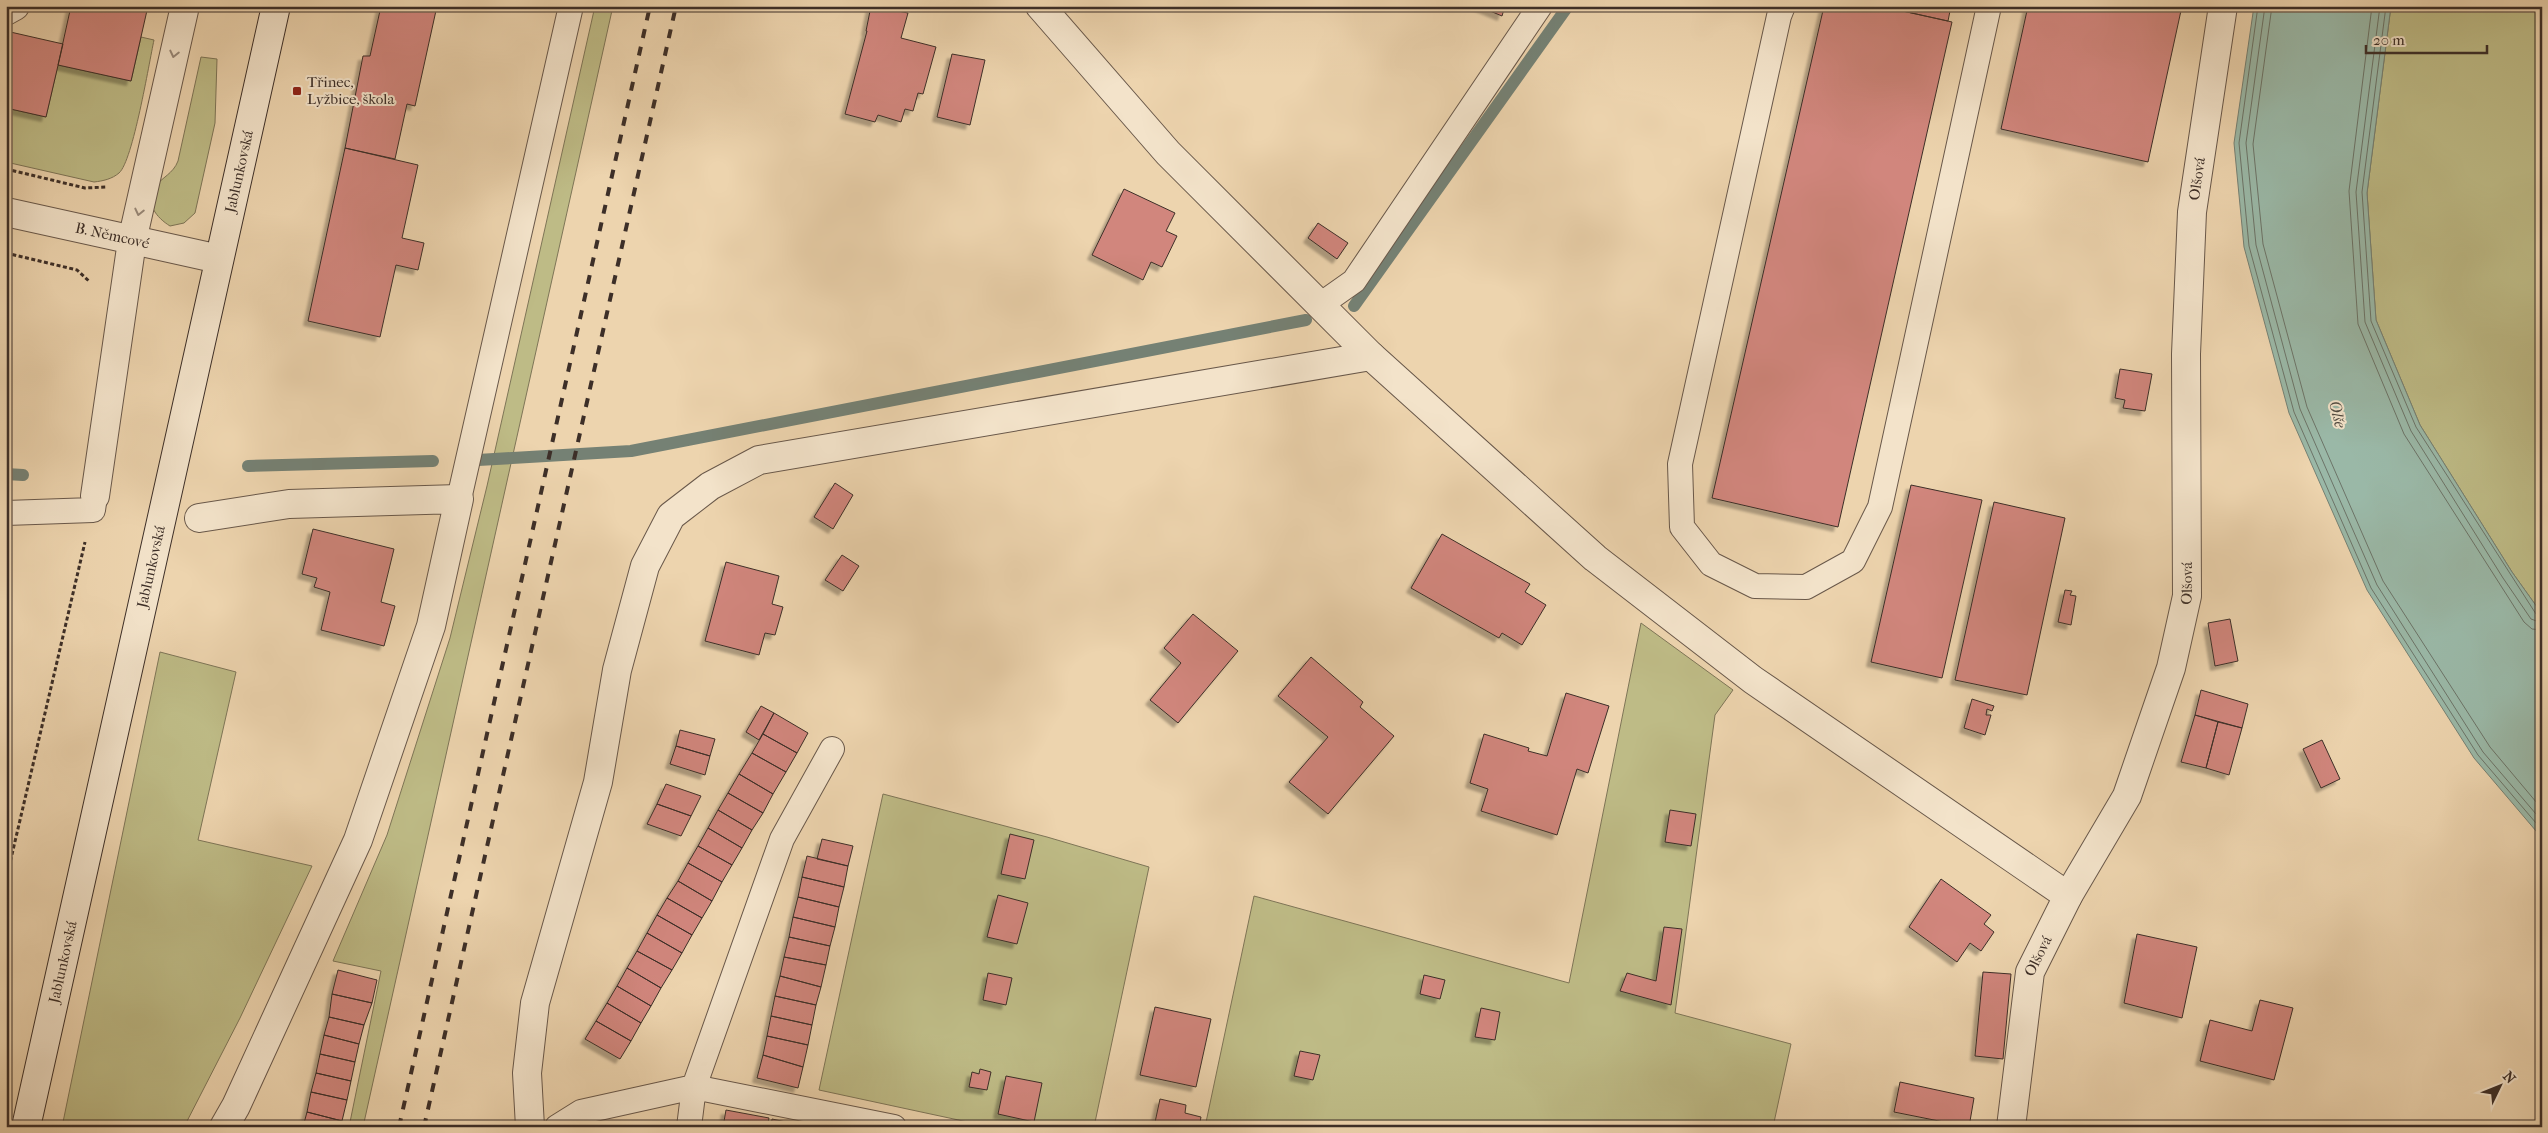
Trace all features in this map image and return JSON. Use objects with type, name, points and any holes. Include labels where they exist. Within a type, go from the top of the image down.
[{"type":"street","points":[[6,11],[15,6]]},
{"type":"street","points":[[94,503],[132,241],[185,6]]},
{"type":"street","name":"Jablunkovská","points":[[26,1127],[276,6]]},
{"type":"street","points":[[1040,6],[1168,153],[1371,356],[1595,558],[1753,680],[2068,896]]},
{"type":"street","name":"Olšová","points":[[2011,1127],[2030,972],[2068,896],[2127,796],[2171,668],[2187,596],[2186,354],[2192,212],[2223,6]]},
{"type":"street","name":"B. Němcové","points":[[6,212],[219,259]]},
{"type":"street","points":[[530,1127],[527,1073],[535,1003],[598,782],[617,670],[644,566],[671,516],[710,486],[759,460],[1371,356]]},
{"type":"street","points":[[199,518],[289,504],[459,499],[431,626],[358,840],[236,1106],[224,1127]]},
{"type":"lane","points":[[459,499],[571,6]]},
{"type":"lane","points":[[1320,305],[1354,281],[1540,6]]},
{"type":"lane","points":[[1783,6],[1778,16],[1680,464],[1682,527],[1711,564],[1756,586],[1806,587],[1853,561],[1880,507],[1989,6]]},
{"type":"lane","points":[[6,513],[94,503]]},
{"type":"lane","points":[[690,1127],[694,1087],[782,839],[832,749]]},
{"type":"lane","points":[[558,1127],[581,1112],[694,1087],[835,1121],[894,1127]]},
{"type":"path","points":[[6,169],[85,188],[111,186]]},
{"type":"path","points":[[6,253],[58,264]]},
{"type":"path","points":[[6,880],[94,503]]},
{"type":"shaded area","points":[[595,6],[613,6],[363,1127],[349,1127],[381,971],[333,961],[387,835],[450,638],[487,486]]},
{"type":"shaded area","points":[[2391,6],[2542,6],[2542,614],[2512,572],[2420,425],[2376,320],[2367,193]]},
{"type":"shaded area","points":[[141,37],[154,40],[135,132],[130,150],[119,173],[113,177],[94,182],[6,162],[6,108],[46,117],[58,65],[131,81]]},
{"type":"shaded area","points":[[201,57],[217,59],[215,123],[195,213],[184,223],[170,226],[154,210],[151,204],[152,193],[178,161]]},
{"type":"shaded area","points":[[1641,623],[1733,690],[1715,715],[1675,1013],[1791,1044],[1773,1127],[1205,1127],[1254,896],[1569,983]]},
{"type":"shaded area","points":[[160,652],[236,672],[198,840],[312,866],[240,1018],[184,1127],[62,1127]]},
{"type":"shaded area","points":[[883,794],[1047,837],[1149,867],[1094,1127],[991,1127],[819,1090]]},
{"type":"water","name":"Olše","points":[[2254,6],[2391,6],[2367,193],[2376,320],[2420,425],[2512,572],[2542,614],[2542,838],[2474,758],[2367,590],[2289,413],[2244,247],[2234,143]]},
{"type":"building","points":[[71,6],[148,6],[131,81],[58,65]]},
{"type":"building","points":[[381,6],[437,6],[415,106],[407,104],[395,159],[345,148],[363,56],[370,56]]},
{"type":"building","points":[[871,6],[908,13],[901,38],[936,47],[923,94],[918,93],[913,111],[905,109],[901,122],[878,115],[875,122],[845,114],[867,31]]},
{"type":"building","points":[[1478,6],[1505,6],[1502,16]]},
{"type":"building","points":[[1824,6],[1880,6],[1952,22],[1838,527],[1712,498]]},
{"type":"building","points":[[1880,6],[1951,6],[1948,21]]},
{"type":"building","points":[[2028,6],[2182,6],[2148,162],[2001,129]]},
{"type":"building","points":[[6,31],[63,44],[46,117],[6,108]]},
{"type":"building","points":[[952,54],[985,60],[970,125],[937,117]]},
{"type":"building","points":[[345,148],[418,165],[402,238],[424,243],[418,270],[396,265],[380,337],[308,321]]},
{"type":"building","points":[[1124,189],[1175,213],[1166,231],[1177,236],[1162,267],[1151,262],[1143,280],[1092,255]]},
{"type":"building","points":[[1318,223],[1348,243],[1337,259],[1308,238]]},
{"type":"building","points":[[2120,369],[2152,374],[2145,411],[2123,408],[2125,400],[2115,398]]},
{"type":"building","points":[[835,483],[853,495],[833,529],[814,517]]},
{"type":"building","points":[[1911,485],[1982,500],[1942,678],[1871,662]]},
{"type":"building","points":[[1994,502],[2065,518],[2027,695],[1955,680]]},
{"type":"building","points":[[313,529],[394,549],[381,602],[395,606],[384,646],[321,630],[330,592],[314,587],[317,578],[302,574]]},
{"type":"building","points":[[1442,534],[1530,584],[1525,592],[1546,605],[1522,645],[1502,633],[1499,638],[1411,588]]},
{"type":"building","points":[[842,555],[859,566],[843,591],[825,580]]},
{"type":"building","points":[[726,562],[779,576],[772,604],[783,607],[775,635],[765,633],[759,655],[705,641]]},
{"type":"building","points":[[2065,590],[2072,591],[2070,595],[2076,596],[2071,625],[2058,622]]},
{"type":"building","points":[[1193,614],[1238,651],[1178,723],[1150,700],[1181,663],[1164,648]]},
{"type":"building","points":[[2230,619],[2238,661],[2215,666],[2208,623]]},
{"type":"building","points":[[1311,657],[1363,702],[1360,707],[1394,736],[1328,814],[1289,782],[1328,737],[1278,696]]},
{"type":"building","points":[[2201,690],[2248,704],[2242,728],[2195,715]]},
{"type":"building","points":[[1566,693],[1609,706],[1588,773],[1577,769],[1557,835],[1481,811],[1488,789],[1470,783],[1484,734],[1529,748],[1528,751],[1547,756]]},
{"type":"building","points":[[1972,699],[1994,706],[1992,711],[1987,709],[1986,715],[1991,715],[1985,735],[1964,728]]},
{"type":"building","points":[[761,706],[774,713],[759,740],[746,732]]},
{"type":"building","points":[[774,713],[808,733],[797,753],[763,734]]},
{"type":"building","points":[[2195,715],[2218,722],[2206,768],[2181,762]]},
{"type":"building","points":[[2218,722],[2242,728],[2229,775],[2206,768]]},
{"type":"building","points":[[680,730],[715,739],[710,756],[676,746]]},
{"type":"building","points":[[763,734],[797,753],[786,772],[752,753]]},
{"type":"building","points":[[2322,740],[2340,779],[2321,788],[2303,749]]},
{"type":"building","points":[[676,746],[710,756],[705,775],[670,764]]},
{"type":"building","points":[[752,753],[786,772],[773,794],[739,774]]},
{"type":"building","points":[[739,774],[773,794],[763,813],[728,793]]},
{"type":"building","points":[[666,784],[701,796],[691,816],[657,804]]},
{"type":"building","points":[[728,793],[763,813],[752,830],[718,810]]},
{"type":"building","points":[[657,804],[691,816],[681,836],[647,824]]},
{"type":"building","points":[[718,810],[752,830],[742,848],[708,828]]},
{"type":"building","points":[[1670,810],[1696,814],[1691,846],[1665,842]]},
{"type":"building","points":[[708,828],[742,848],[732,865],[698,846]]},
{"type":"building","points":[[1010,834],[1034,840],[1025,879],[1001,874]]},
{"type":"building","points":[[822,839],[853,846],[848,866],[817,859]]},
{"type":"building","points":[[698,846],[732,865],[722,882],[688,863]]},
{"type":"building","points":[[807,856],[848,866],[844,887],[802,877]]},
{"type":"building","points":[[688,863],[722,882],[712,901],[678,881]]},
{"type":"building","points":[[802,877],[844,887],[839,907],[798,897]]},
{"type":"building","points":[[1941,879],[1991,915],[1984,924],[1994,932],[1981,951],[1970,943],[1957,962],[1909,927]]},
{"type":"building","points":[[678,881],[712,901],[702,918],[667,898]]},
{"type":"building","points":[[998,895],[1028,903],[1017,944],[987,937]]},
{"type":"building","points":[[798,897],[839,907],[835,927],[793,917]]},
{"type":"building","points":[[667,898],[702,918],[692,935],[657,915]]},
{"type":"building","points":[[657,915],[692,935],[682,953],[647,933]]},
{"type":"building","points":[[793,917],[835,927],[830,946],[789,937]]},
{"type":"building","points":[[1664,927],[1682,929],[1671,1005],[1620,991],[1627,973],[1656,981]]},
{"type":"building","points":[[647,933],[682,953],[672,970],[637,951]]},
{"type":"building","points":[[2137,934],[2197,947],[2182,1018],[2124,1003]]},
{"type":"building","points":[[789,937],[830,946],[826,965],[784,957]]},
{"type":"building","points":[[637,951],[672,970],[661,988],[627,968]]},
{"type":"building","points":[[784,957],[826,965],[821,987],[780,976]]},
{"type":"building","points":[[627,968],[661,988],[651,1006],[617,986]]},
{"type":"building","points":[[338,970],[377,980],[372,1003],[332,994]]},
{"type":"building","points":[[1983,972],[2011,974],[2003,1059],[1975,1056]]},
{"type":"building","points":[[988,973],[1012,978],[1006,1005],[983,1000]]},
{"type":"building","points":[[1424,975],[1445,980],[1440,999],[1420,994]]},
{"type":"building","points":[[780,976],[821,987],[816,1005],[775,996]]},
{"type":"building","points":[[617,986],[651,1006],[641,1023],[607,1003]]},
{"type":"building","points":[[332,994],[372,1003],[364,1025],[329,1017]]},
{"type":"building","points":[[775,996],[816,1005],[812,1025],[771,1016]]},
{"type":"building","points":[[2260,1000],[2293,1008],[2274,1080],[2200,1061],[2210,1020],[2252,1031]]},
{"type":"building","points":[[607,1003],[641,1023],[631,1041],[596,1021]]},
{"type":"building","points":[[1155,1007],[1211,1019],[1196,1087],[1140,1075]]},
{"type":"building","points":[[1481,1008],[1500,1012],[1495,1040],[1475,1037]]},
{"type":"building","points":[[771,1016],[812,1025],[808,1045],[767,1036]]},
{"type":"building","points":[[329,1017],[364,1025],[359,1044],[324,1035]]},
{"type":"building","points":[[596,1021],[631,1041],[620,1059],[585,1039]]},
{"type":"building","points":[[324,1035],[359,1044],[355,1062],[320,1054]]},
{"type":"building","points":[[767,1036],[808,1045],[803,1067],[763,1055]]},
{"type":"building","points":[[1300,1051],[1320,1055],[1313,1080],[1294,1076]]},
{"type":"building","points":[[320,1054],[355,1062],[351,1081],[316,1073]]},
{"type":"building","points":[[763,1055],[803,1067],[798,1088],[757,1078]]},
{"type":"building","points":[[980,1069],[991,1072],[987,1090],[969,1087],[972,1072],[979,1074]]},
{"type":"building","points":[[316,1073],[351,1081],[347,1100],[311,1092]]},
{"type":"building","points":[[1006,1076],[1042,1083],[1034,1122],[998,1114]]},
{"type":"building","points":[[1900,1082],[1974,1098],[1969,1127],[1894,1112]]},
{"type":"building","points":[[311,1092],[347,1100],[342,1121],[307,1112]]},
{"type":"building","points":[[1160,1099],[1186,1105],[1185,1113],[1201,1117],[1199,1127],[1154,1127]]},
{"type":"building","points":[[726,1110],[769,1118],[767,1127],[723,1127]]},
{"type":"building","points":[[307,1112],[342,1121],[341,1127],[303,1127]]},
{"type":"building","points":[[772,1119],[810,1127],[771,1127]]},
{"type":"waterway","points":[[1354,306],[1568,6]]},
{"type":"waterway","points":[[478,460],[631,451],[1306,320]]},
{"type":"waterway","points":[[248,466],[433,461]]},
{"type":"waterway","points":[[6,474],[23,475]]},
{"type":"railway","points":[[399,1127],[650,6]]},
{"type":"railway","points":[[424,1127],[676,6]]},
{"type":"place","name":"Třinec, Lyžbice, škola","points":[[297,91]]}]
